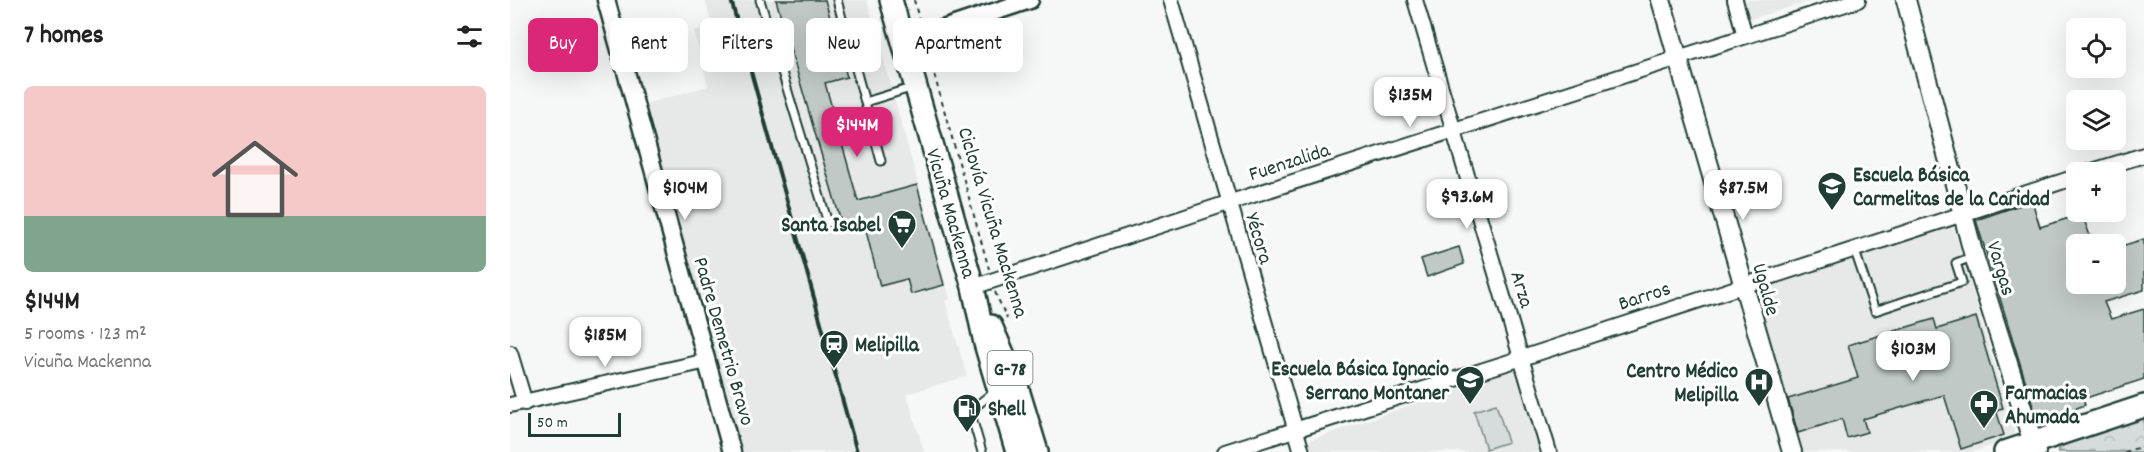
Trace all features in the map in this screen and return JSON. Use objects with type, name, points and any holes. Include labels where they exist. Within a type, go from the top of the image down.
[{"type":"main road","name":"Vicuña Mackenna","points":[[891,0],[896,18]]},
{"type":"main road","name":"Ugalde","points":[[1661,0],[1792,452]]},
{"type":"main road","name":"Vargas","points":[[1906,0],[1974,256],[2040,449]]},
{"type":"main road","name":"Vicuña Mackenna","points":[[912,72],[1037,452]]},
{"type":"main road","name":"Vicuña Mackenna","points":[[983,284],[985,343],[1017,452]]},
{"type":"main road","points":[[2005,452],[2040,449],[2058,441],[2075,429],[2144,406]]},
{"type":"street","name":"Padre Demetrio Bravo","points":[[606,0],[732,452]]},
{"type":"street","points":[[975,18],[1030,0]]},
{"type":"street","name":"Yécora","points":[[1170,0],[1302,452]]},
{"type":"street","name":"Arza","points":[[1415,0],[1549,452]]},
{"type":"street","points":[[1735,0],[1745,36]]},
{"type":"street","name":"Fuenzalida","points":[[983,284],[1858,0]]},
{"type":"street","points":[[2121,162],[2144,155]]},
{"type":"street","name":"Barros","points":[[1225,452],[1522,358],[2066,180]]},
{"type":"street","points":[[510,353],[525,403]]},
{"type":"street","points":[[510,405],[707,362]]},
{"type":"lane","points":[[760,0],[828,223]]},
{"type":"lane","points":[[837,0],[881,162]]},
{"type":"lane","points":[[865,102],[916,87]]},
{"type":"lane","points":[[1854,248],[1875,311],[1962,282],[1956,262],[1974,256]]},
{"type":"lane","points":[[982,452],[970,411],[998,388]]},
{"type":"path","name":"Ciclovía Vicuña Mackenna","points":[[914,0],[919,18]]},
{"type":"path","name":"Ciclovía Vicuña Mackenna","points":[[933,72],[983,284],[1008,320]]},
{"type":"path","points":[[2124,452],[2144,446]]},
{"type":"shaded area","points":[[705,0],[867,0],[872,18],[806,18],[806,72],[881,72],[881,50],[950,299],[945,301],[967,376],[907,394],[924,452],[741,452],[642,105],[708,86],[704,72],[794,72],[794,18],[710,18]]},
{"type":"shaded area","points":[[1745,0],[1814,0],[1750,19]]},
{"type":"shaded area","points":[[700,29],[700,55],[694,31]]},
{"type":"shaded area","points":[[1953,226],[2016,438],[1972,452],[1800,452],[1753,292]]},
{"type":"shaded area","name":"Escuela Básica Ignacio Serrano Montaner","points":[[1517,368],[1539,452],[1311,452],[1308,441]]},
{"type":"green space","points":[[1496,404],[1508,442],[1486,449],[1474,411]]},
{"type":"green space","points":[[2144,415],[2144,452],[2058,452],[2076,437]]},
{"type":"building","points":[[776,0],[825,0],[830,18],[806,18],[806,72],[846,72],[847,77],[825,83],[858,201],[917,185],[944,285],[911,294],[907,279],[880,286],[863,219],[842,225],[794,61],[794,18],[781,18]]},
{"type":"building","points":[[2032,201],[2040,227],[2066,219],[2066,222],[2085,222],[2089,234],[2066,234],[2066,294],[2126,294],[2126,245],[2144,239],[2144,290],[2104,302],[2111,319],[2144,309],[2144,379],[2083,399],[2085,405],[2038,422],[1976,220]]},
{"type":"building","points":[[1459,247],[1464,264],[1427,277],[1421,259]]},
{"type":"building","points":[[1976,317],[2003,408],[1996,410],[2004,435],[1961,449],[1944,395],[1863,419],[1867,432],[1847,438],[1842,419],[1798,433],[1788,399],[1858,378],[1848,345],[1934,319],[1937,329]]},
{"type":"railway","points":[[731,0],[857,452]]},
{"type":"place","name":"Escuela Básica Carmelitas de la Caridad","points":[[1832,212]]},
{"type":"place","name":"Santa Isabel","points":[[902,250]]},
{"type":"place","name":"Melipilla","points":[[834,370]]},
{"type":"place","name":"Escuela Básica Ignacio Serrano Montaner","points":[[1470,406]]},
{"type":"place","name":"Centro Médico Melipilla","points":[[1759,408]]},
{"type":"place","name":"Farmacias Ahumada","points":[[1984,430]]},
{"type":"place","name":"Shell","points":[[967,434]]}]
